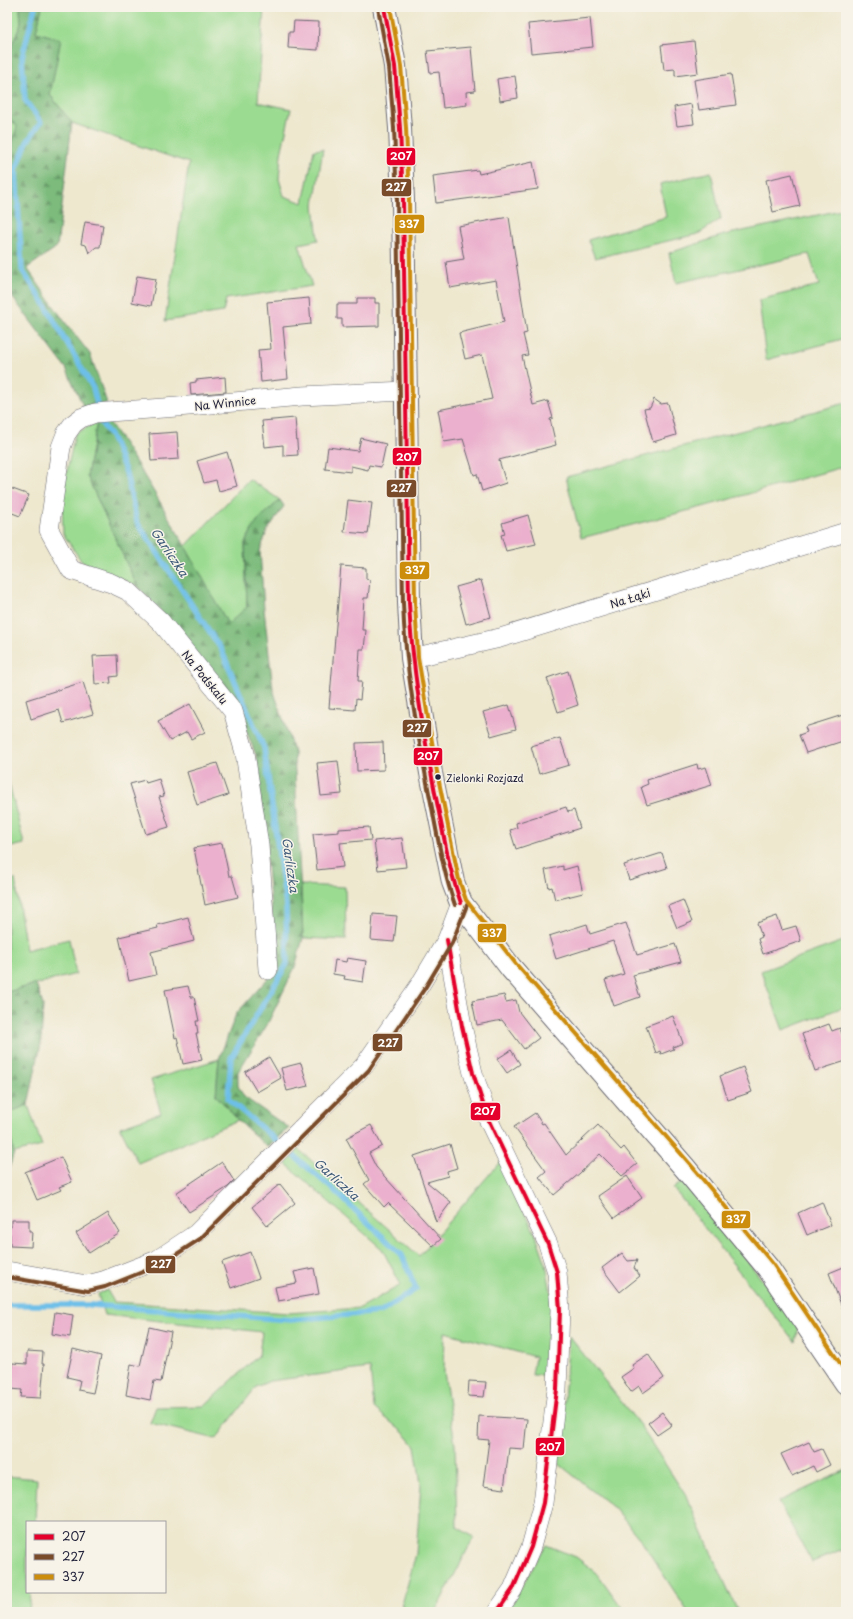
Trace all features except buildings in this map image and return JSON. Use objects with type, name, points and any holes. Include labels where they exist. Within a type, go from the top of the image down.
[{"type":"main road","points":[[384,7],[395,66],[400,128],[408,603],[412,658],[452,882],[461,903],[511,968],[686,1168],[768,1268],[846,1383]]},
{"type":"street","name":"Na Winnice","points":[[61,447],[66,434],[73,424],[81,418],[100,412],[302,396],[405,391]]},
{"type":"street","name":"Na Podskalu","points":[[61,447],[49,530],[71,570],[111,582],[128,591],[161,622],[233,711],[245,753],[259,845],[268,970]]},
{"type":"street","name":"Na Łąki","points":[[412,658],[500,638],[846,532]]},
{"type":"street","points":[[7,1271],[87,1285],[103,1281],[157,1260],[196,1234],[266,1165],[294,1134],[364,1066],[420,985],[447,940],[461,903]]},
{"type":"street","points":[[447,940],[462,1026],[473,1073],[488,1119],[548,1244],[557,1272],[560,1310],[557,1389],[543,1504],[531,1547],[513,1589],[497,1612]]},
{"type":"green space","points":[[7,7],[20,7],[21,24],[7,56]]},
{"type":"green space","points":[[20,7],[42,7],[36,32],[61,39],[50,95],[72,123],[57,247],[27,268],[65,322],[90,354],[107,403],[84,408],[66,368],[13,298],[7,276],[7,165],[17,126],[7,116],[7,56],[21,24]]},
{"type":"green space","points":[[42,7],[264,7],[258,102],[291,109],[281,154],[279,179],[284,196],[303,203],[314,150],[323,149],[314,205],[318,240],[299,244],[312,286],[226,299],[223,312],[165,321],[189,163],[72,123],[50,95],[60,39],[36,32]]},
{"type":"green space","points":[[7,116],[18,126],[7,165]]},
{"type":"green space","points":[[711,172],[721,219],[698,234],[595,258],[588,240],[666,217],[660,184]]},
{"type":"green space","points":[[846,209],[846,338],[766,360],[759,300],[819,285],[809,254],[676,283],[669,253],[724,235]]},
{"type":"green space","points":[[846,403],[846,466],[706,506],[581,538],[566,477]]},
{"type":"green space","points":[[108,420],[156,495],[228,624],[247,607],[245,543],[257,521],[280,500],[284,506],[267,531],[260,551],[264,609],[273,689],[294,752],[303,938],[295,967],[267,1025],[238,1072],[238,1086],[244,1097],[289,1128],[267,1147],[238,1120],[216,1095],[219,1059],[236,1014],[277,968],[256,755],[237,708],[167,618],[137,586],[87,476],[97,422]]},
{"type":"green space","points":[[97,422],[87,476],[137,586],[82,562],[63,534],[62,494],[75,434]]},
{"type":"green space","points":[[249,479],[280,500],[257,521],[245,543],[247,608],[228,625],[185,547]]},
{"type":"green space","points":[[7,775],[24,844],[7,848]]},
{"type":"green space","points":[[15,879],[26,950],[69,939],[76,974],[7,992],[7,881]]},
{"type":"green space","points":[[301,885],[345,887],[346,940],[303,938]]},
{"type":"green space","points":[[846,940],[846,1006],[783,1030],[761,971]]},
{"type":"green space","points":[[36,984],[43,1005],[41,1043],[28,1105],[7,1113],[7,992]]},
{"type":"green space","points":[[219,1059],[216,1095],[238,1120],[138,1163],[120,1127],[161,1113],[151,1080]]},
{"type":"green space","points":[[28,1105],[42,1146],[14,1153],[7,1122],[7,1113]]},
{"type":"green space","points":[[7,1122],[14,1153],[8,1171],[7,1171]]},
{"type":"green space","points":[[295,1146],[419,1256],[500,1162],[536,1235],[546,1264],[552,1298],[543,1375],[532,1375],[535,1357],[445,1332],[444,1372],[455,1445],[457,1527],[474,1537],[435,1612],[400,1612],[416,1554],[421,1484],[415,1446],[405,1434],[374,1408],[370,1368],[270,1381],[256,1387],[216,1439],[150,1423],[156,1407],[204,1406],[259,1355],[262,1332],[104,1315],[98,1294],[107,1290],[114,1302],[289,1313],[360,1308],[401,1285],[382,1249],[285,1163]]},
{"type":"green space","points":[[685,1181],[798,1326],[795,1342],[673,1188]]},
{"type":"green space","points":[[569,1336],[639,1424],[686,1496],[738,1612],[688,1612],[640,1539],[614,1508],[559,1464]]},
{"type":"green space","points":[[846,1470],[846,1549],[812,1562],[778,1502]]},
{"type":"green space","points":[[7,1476],[37,1479],[35,1521],[26,1521],[26,1593],[31,1593],[29,1612],[7,1612]]},
{"type":"green space","points":[[546,1545],[576,1557],[597,1573],[625,1612],[507,1612]]},
{"type":"waterway","name":"Garliczka","points":[[7,1305],[90,1305],[291,1320],[381,1312],[416,1289],[402,1255],[337,1193],[228,1099],[231,1058],[287,964],[286,906],[264,748],[221,649],[137,522],[126,473],[112,438],[102,424],[93,388],[44,303],[22,270],[16,170],[27,142],[41,122],[25,100],[22,57],[35,7]]},
{"type":"transit line","name":"207","points":[[384,7],[395,66],[400,128],[403,200],[410,627],[422,722],[443,835],[456,889],[461,903]]},
{"type":"transit line","name":"337","points":[[390,7],[401,66],[406,128],[409,200],[415,603],[418,657],[437,772],[459,880],[466,900],[516,964],[690,1164],[773,1264],[846,1372]]},
{"type":"transit line","name":"227","points":[[378,8],[389,67],[394,128],[397,200],[403,603],[406,651],[416,722],[429,793],[443,864],[455,905]]},
{"type":"transit line","name":"227","points":[[7,1277],[88,1291],[105,1287],[160,1265],[200,1239],[369,1070],[425,988],[452,943],[467,905]]},
{"type":"transit line","name":"207","points":[[447,940],[462,1026],[473,1073],[488,1119],[548,1244],[557,1272],[560,1310],[557,1389],[543,1503],[531,1547],[513,1589],[497,1612]]},
{"type":"place","name":"Zielonki Rozjazd","points":[[438,777]]}]
